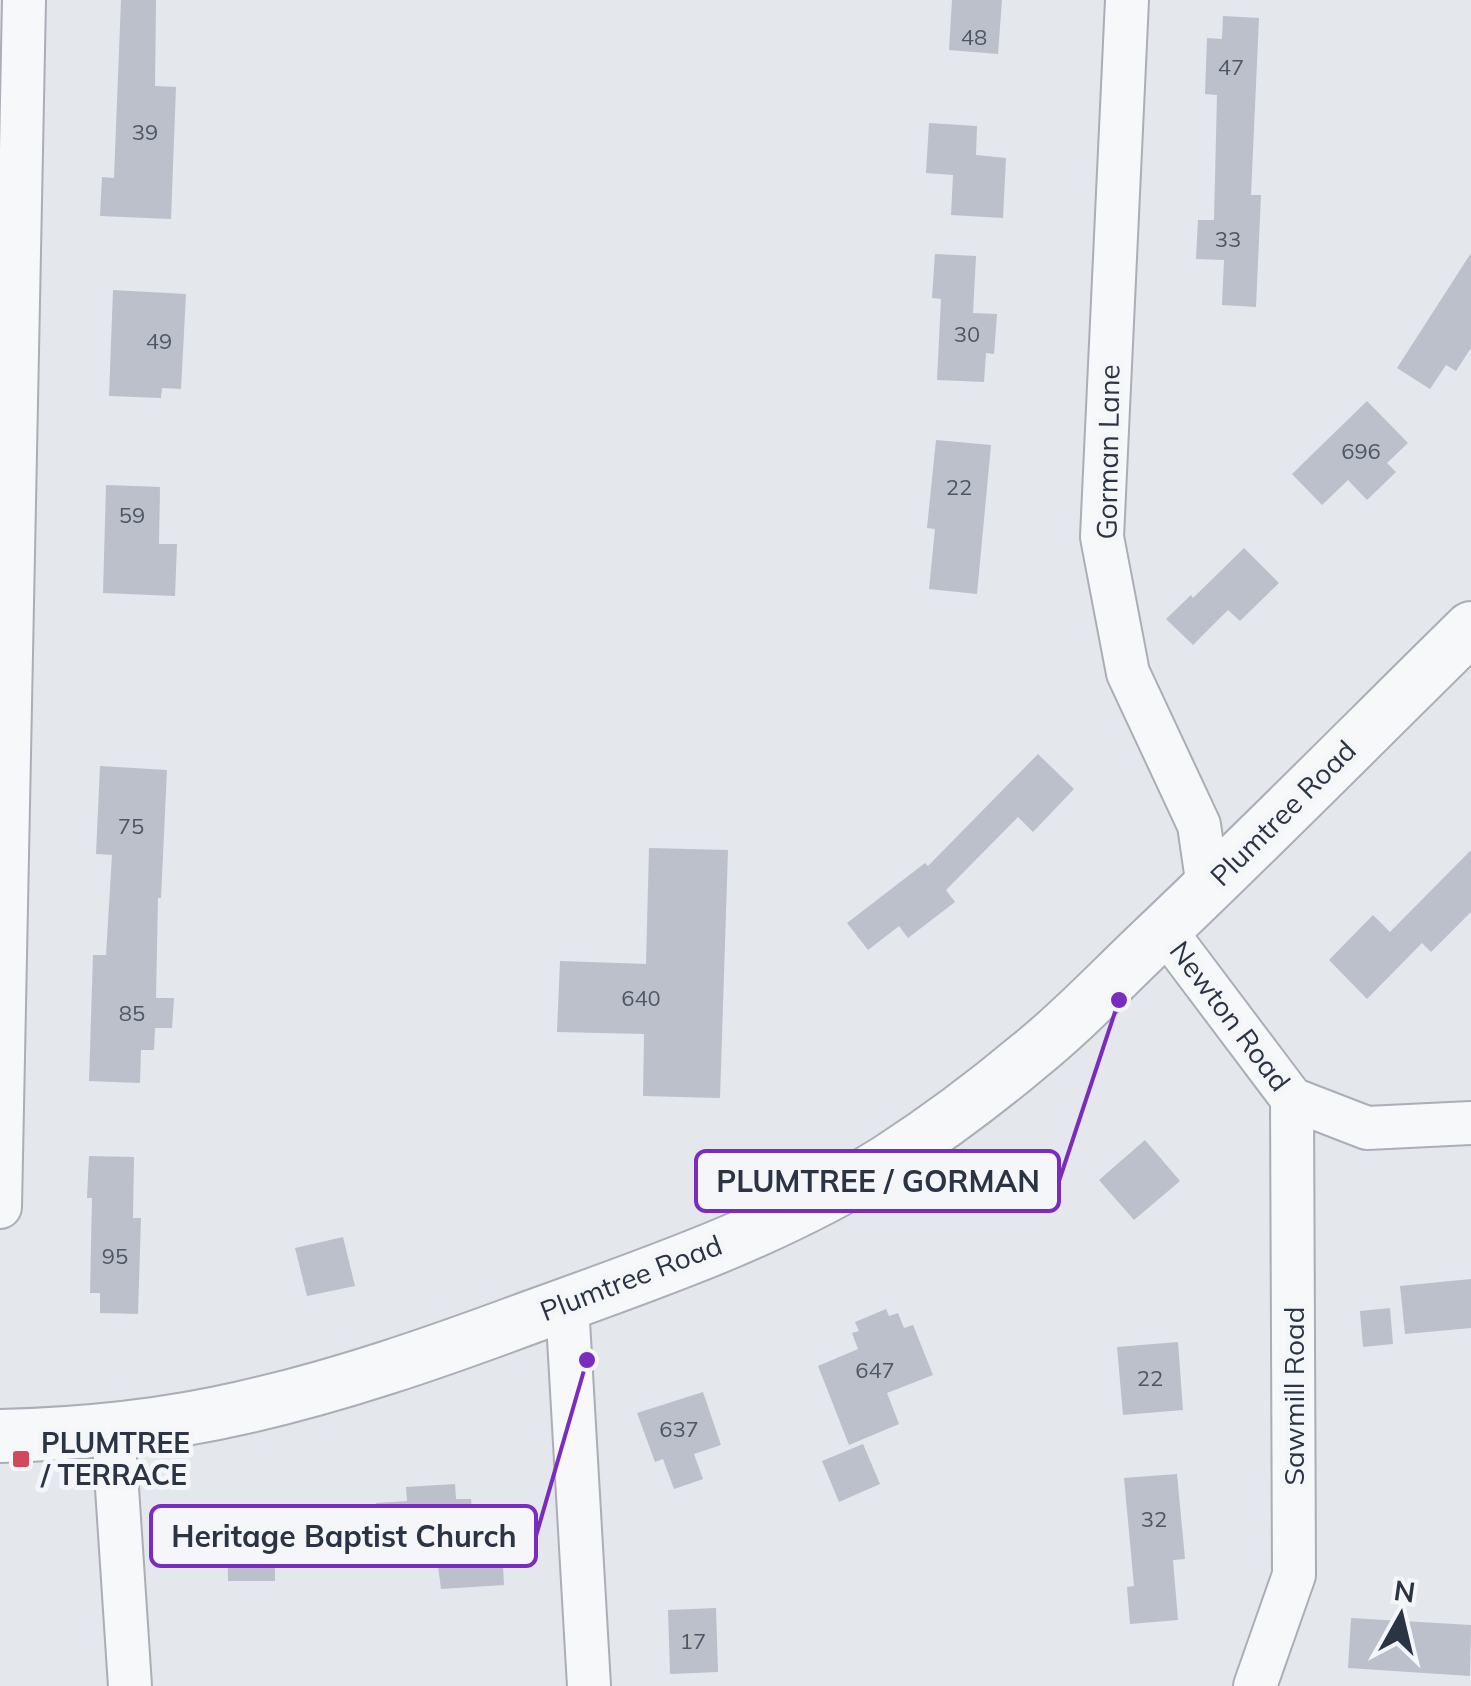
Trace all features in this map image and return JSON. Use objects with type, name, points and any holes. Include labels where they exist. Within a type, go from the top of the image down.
[{"type":"street","points":[[0,1207],[5,702],[24,0]]},
{"type":"street","name":"Gorman Lane","points":[[1127,0],[1102,536],[1128,673],[1199,825],[1208,887]]},
{"type":"street","name":"Plumtree Road","points":[[0,1436],[113,1428],[198,1416],[290,1396],[449,1346],[700,1254],[848,1184],[889,1160],[1031,1055],[1471,628]]},
{"type":"street","name":"Newton Road","points":[[1164,929],[1292,1098],[1367,1128],[1471,1123]]},
{"type":"street","name":"Sawmill Road","points":[[1255,1686],[1294,1575],[1292,1098]]},
{"type":"street","points":[[567,1304],[590,1686]]},
{"type":"street","points":[[113,1428],[130,1686]]},
{"type":"building","points":[[121,0],[156,0],[155,86],[176,87],[171,219],[100,216],[102,177],[114,178]]},
{"type":"building","points":[[952,0],[1002,0],[998,54],[949,50]]},
{"type":"building","points":[[1223,16],[1259,18],[1251,195],[1261,195],[1256,307],[1222,305],[1224,260],[1196,259],[1198,220],[1214,220],[1217,95],[1205,94],[1207,38],[1222,39]]},
{"type":"building","points":[[929,123],[977,126],[976,155],[1006,158],[1003,218],[951,215],[953,175],[926,173]]},
{"type":"building","points":[[1471,253],[1471,348],[1456,371],[1446,365],[1430,389],[1397,368]]},
{"type":"building","points":[[935,254],[976,256],[973,313],[997,314],[994,354],[986,353],[984,382],[937,380],[941,299],[932,298]]},
{"type":"building","points":[[113,290],[186,294],[181,389],[162,388],[161,398],[109,396]]},
{"type":"building","points":[[1367,401],[1408,443],[1387,463],[1396,472],[1367,500],[1348,480],[1322,505],[1292,474]]},
{"type":"building","points":[[936,440],[991,445],[977,594],[929,589],[935,529],[927,528]]},
{"type":"building","points":[[106,485],[160,487],[159,544],[177,544],[175,596],[103,593]]},
{"type":"building","points":[[1244,548],[1279,583],[1240,621],[1228,610],[1193,645],[1166,619]]},
{"type":"building","points":[[1038,754],[1074,789],[1033,832],[1018,817],[946,890],[955,902],[908,938],[899,926],[868,950],[847,923],[925,863],[928,866]]},
{"type":"building","points":[[100,766],[167,770],[156,998],[174,998],[172,1028],[155,1028],[154,1050],[141,1050],[140,1083],[89,1081],[93,955],[106,955],[112,855],[96,854]]},
{"type":"building","points":[[649,848],[728,850],[720,1098],[643,1096],[644,1034],[557,1032],[560,961],[646,964]]},
{"type":"building","points":[[1471,850],[1471,912],[1431,952],[1422,943],[1367,999],[1329,960],[1373,915],[1390,932]]},
{"type":"building","points":[[1145,1140],[1180,1181],[1134,1220],[1099,1180]]},
{"type":"building","points":[[89,1156],[134,1157],[133,1218],[141,1218],[138,1314],[100,1313],[100,1293],[90,1293]]},
{"type":"building","points":[[343,1237],[355,1286],[307,1296],[295,1248]]},
{"type":"building","points":[[1471,1279],[1471,1328],[1405,1334],[1400,1286]]},
{"type":"building","points":[[1390,1308],[1393,1344],[1363,1347],[1360,1311]]},
{"type":"building","points":[[886,1309],[889,1316],[898,1313],[904,1328],[913,1325],[933,1375],[887,1393],[899,1424],[849,1445],[818,1366],[858,1349],[852,1333],[859,1331],[855,1322]]},
{"type":"building","points":[[1178,1342],[1183,1410],[1123,1415],[1117,1347]]},
{"type":"building","points":[[703,1392],[721,1445],[694,1454],[703,1479],[674,1489],[663,1459],[655,1462],[637,1413]]},
{"type":"building","points":[[863,1444],[880,1484],[839,1502],[822,1461]]},
{"type":"building","points":[[1177,1474],[1185,1559],[1173,1560],[1178,1620],[1130,1624],[1127,1587],[1134,1586],[1124,1478]]},
{"type":"building","points":[[455,1484],[456,1499],[471,1499],[472,1510],[491,1509],[494,1546],[502,1546],[504,1585],[441,1589],[436,1550],[379,1553],[376,1503],[407,1501],[406,1487]]},
{"type":"building","points":[[227,1514],[275,1514],[275,1581],[228,1581]]},
{"type":"building","points":[[716,1608],[718,1672],[670,1674],[668,1610]]},
{"type":"building","points":[[1351,1618],[1471,1625],[1470,1676],[1348,1668]]},
{"type":"place","name":"PLUMTREE / GORMAN","points":[[1119,1000]]},
{"type":"place","name":"Heritage Baptist Church","points":[[587,1360]]},
{"type":"place","name":"PLUMTREE / TERRACE","points":[[21,1459]]}]
